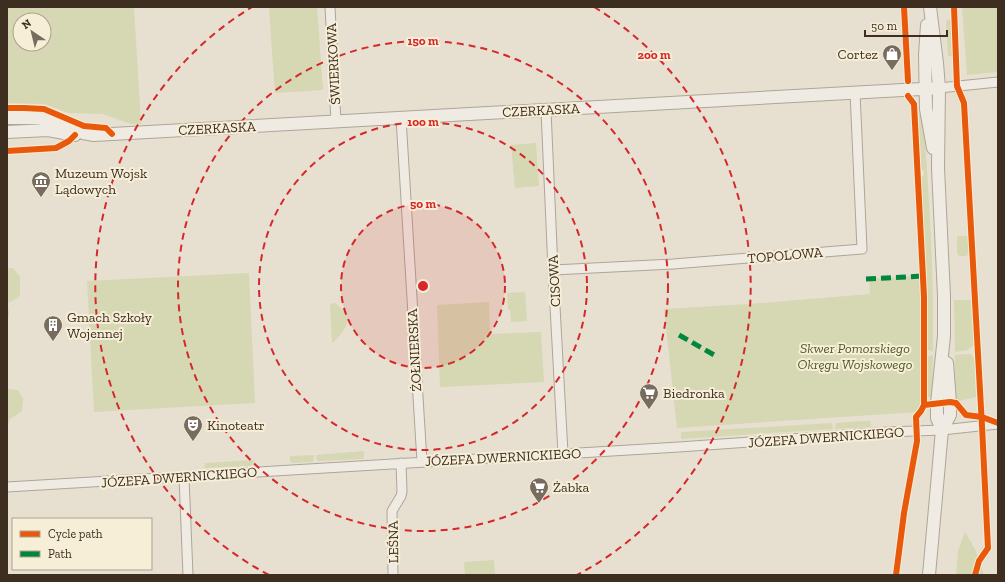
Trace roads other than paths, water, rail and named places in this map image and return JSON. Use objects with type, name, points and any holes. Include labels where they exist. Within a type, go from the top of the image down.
[{"type":"street","name":"ŚWIERKOWA","points":[[330,7],[336,122]]},
{"type":"street","points":[[928,575],[942,430],[950,414],[944,336],[944,296],[938,168],[939,88],[929,7]]},
{"type":"street","points":[[929,7],[925,55],[925,88],[927,118],[938,168]]},
{"type":"street","name":"CZERKASKA","points":[[7,132],[48,130],[75,135],[83,133],[112,134],[939,88],[998,82]]},
{"type":"street","name":"TOPOLOWA","points":[[553,270],[680,263],[862,249],[854,92]]},
{"type":"street","name":"CISOWA","points":[[546,110],[563,453]]},
{"type":"street","name":"CZERKASKA","points":[[7,118],[32,117],[55,121],[66,124],[83,133]]},
{"type":"street","name":"ŻOŁNIERSKA","points":[[401,118],[422,462]]},
{"type":"street","name":"JÓZEFA DWERNICKIEGO","points":[[7,487],[942,430],[998,424]]},
{"type":"street","name":"LEŚNA","points":[[393,575],[392,511],[402,492],[401,463]]},
{"type":"street","points":[[184,477],[188,575]]},
{"type":"place","name":"Cortez","points":[[892,71]]},
{"type":"place","name":"Muzeum Wojsk Lądowych","points":[[41,198]]},
{"type":"place","name":"Gmach Szkoły Wojennej","points":[[53,342]]},
{"type":"place","name":"Biedronka","points":[[649,410]]},
{"type":"place","name":"Kinoteatr","points":[[193,442]]},
{"type":"place","name":"Żabka","points":[[539,504]]},
{"type":"park label","name":"Skwer Pomorskiego Okręgu Wojskowego","points":[[855,356]]}]
